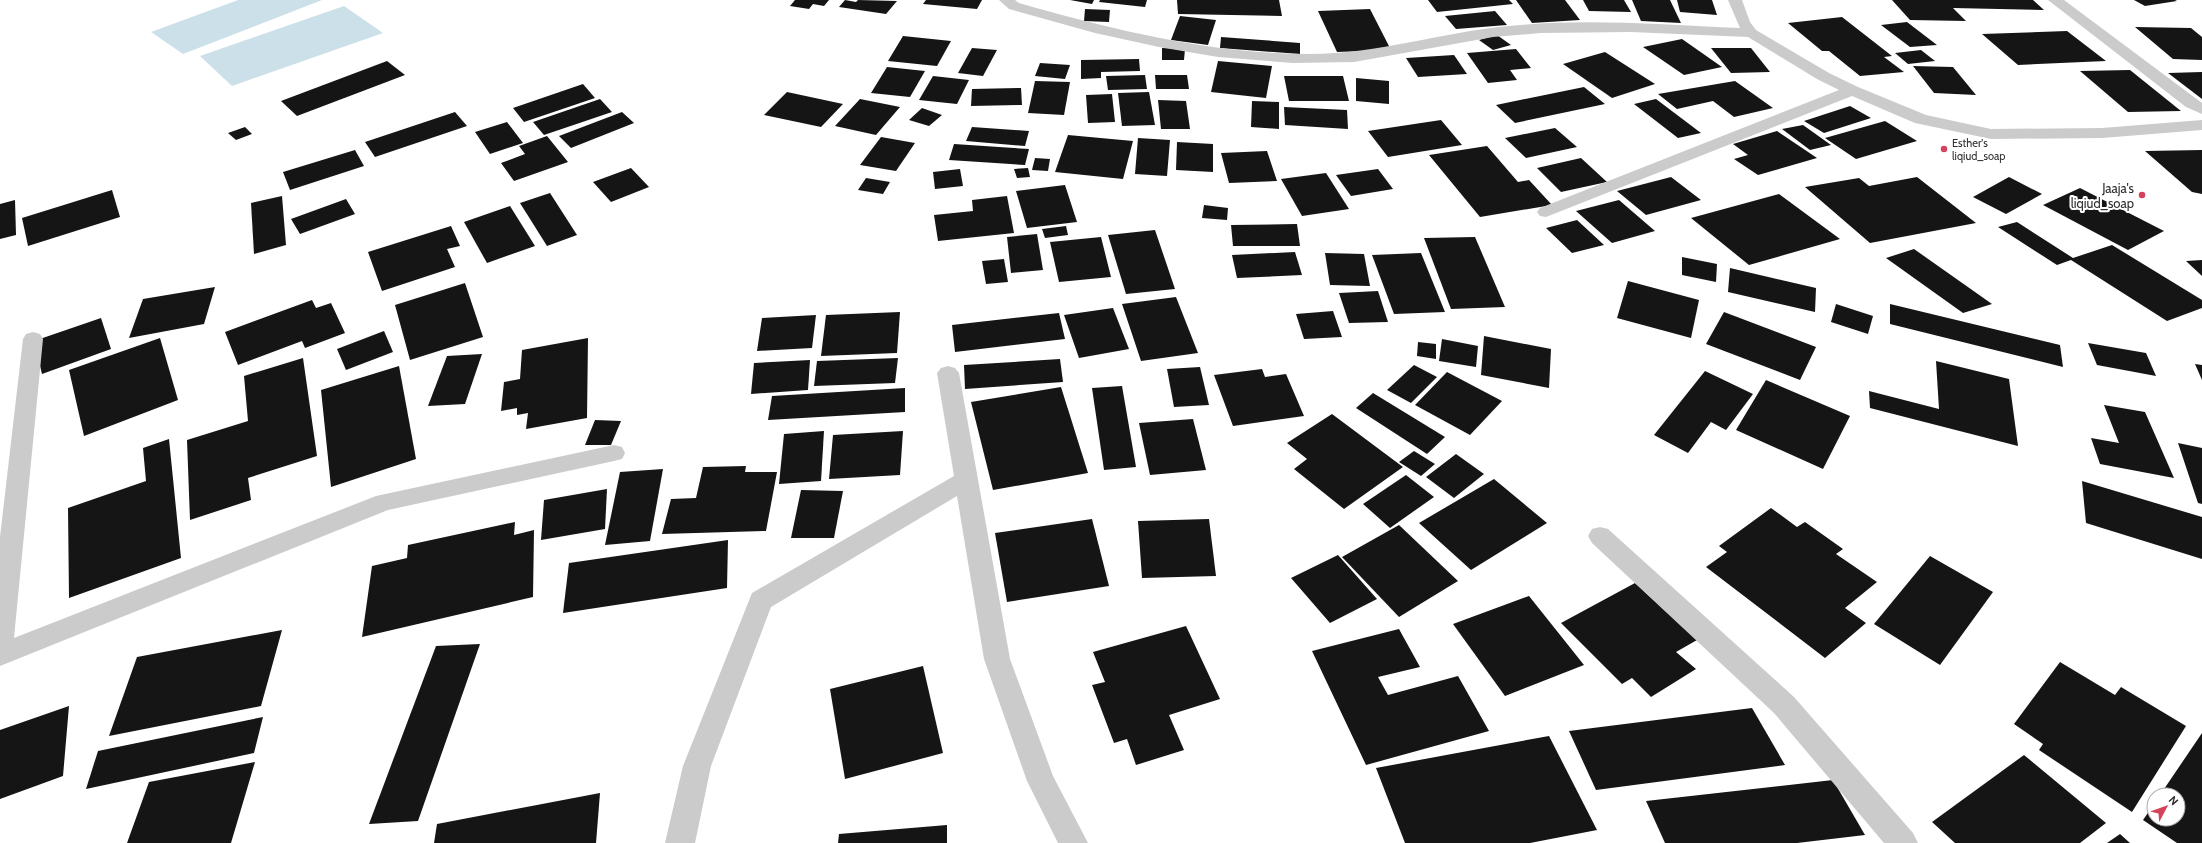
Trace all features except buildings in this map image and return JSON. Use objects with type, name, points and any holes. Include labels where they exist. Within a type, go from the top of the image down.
[{"type":"street","points":[[1006,0],[1014,6],[1048,16],[1140,39],[1248,56],[1366,56],[1417,47],[1470,34],[1558,26],[1751,32]]},
{"type":"street","points":[[1735,0],[1743,22],[1751,32],[1823,76],[1921,120],[1991,134],[2102,133],[2202,125]]},
{"type":"street","points":[[2055,0],[2192,104],[2202,109]]},
{"type":"street","points":[[1546,212],[1852,90]]},
{"type":"street","points":[[0,651],[32,338]]},
{"type":"street","points":[[948,373],[997,659],[1041,781],[1073,843]]},
{"type":"street","points":[[0,655],[384,502],[614,453]]},
{"type":"street","points":[[680,843],[697,766],[761,600],[966,480]]},
{"type":"street","points":[[1600,536],[1784,705],[1903,843]]},
{"type":"water","points":[[238,0],[322,0],[183,54],[151,32]]},
{"type":"water","points":[[344,6],[383,33],[232,86],[200,56]]},
{"type":"place","name":"Esther's liqiud_soap","points":[[1944,149]]},
{"type":"place","name":"Jaaja's liqiud_soap","points":[[2142,195]]}]
